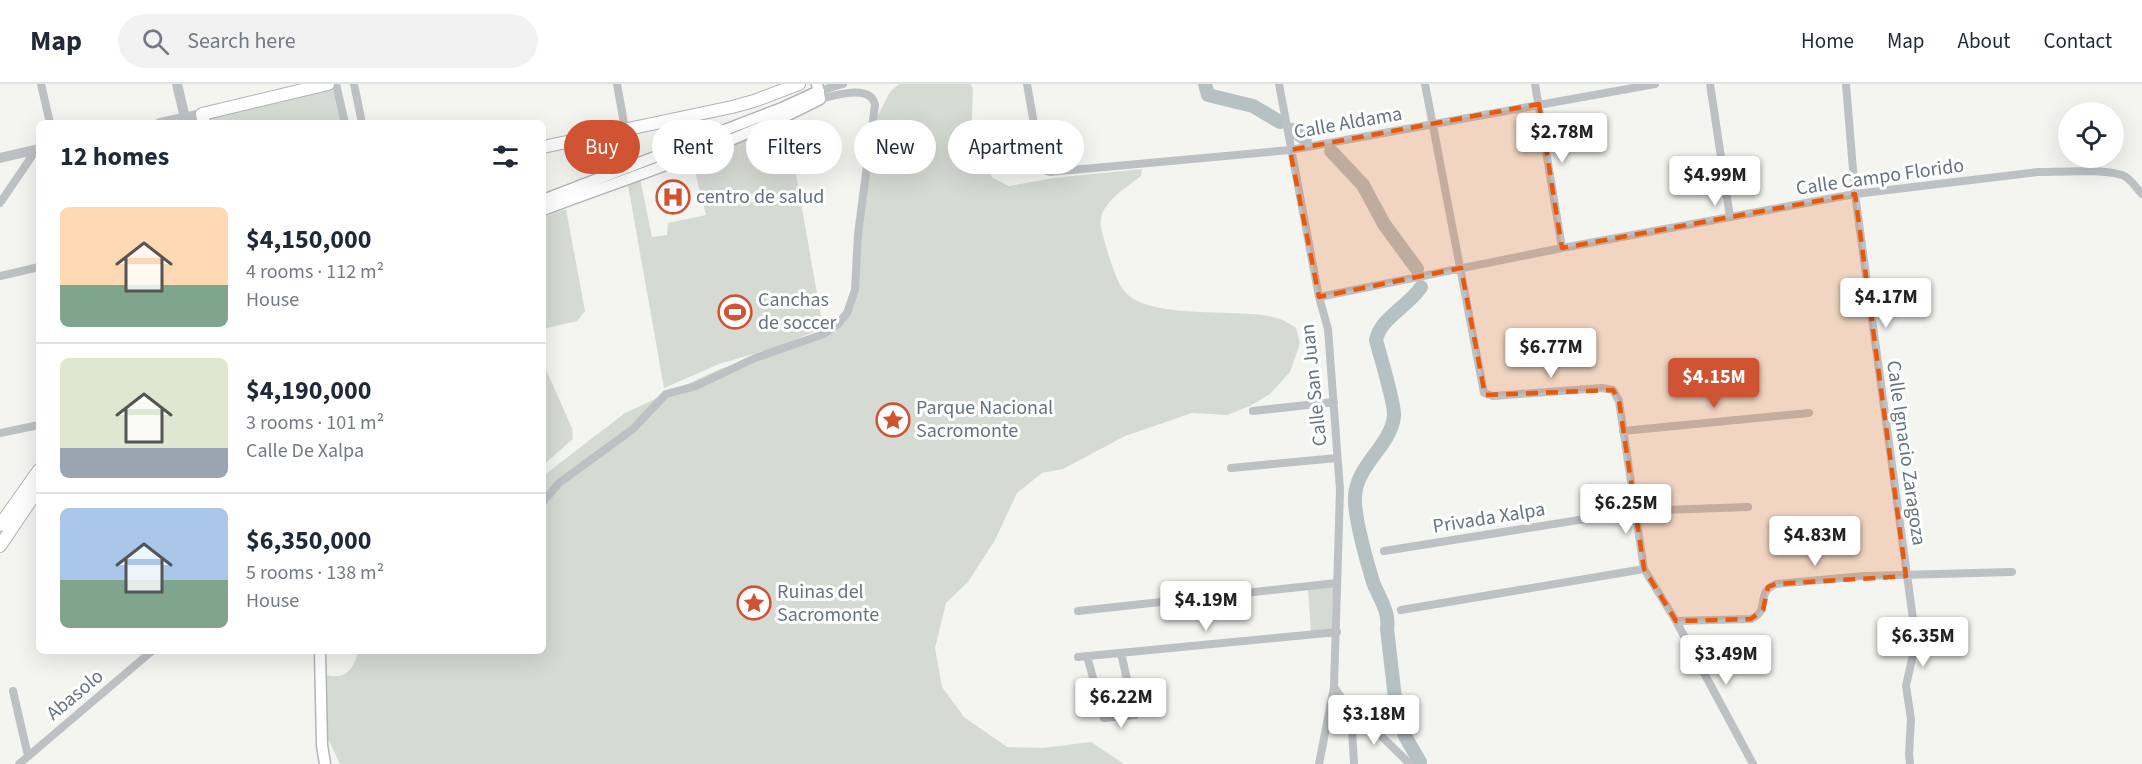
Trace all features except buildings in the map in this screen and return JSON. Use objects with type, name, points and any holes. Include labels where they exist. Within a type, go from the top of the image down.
[{"type":"main road","points":[[203,118],[328,84]]},
{"type":"main road","points":[[640,127],[754,101],[799,84]]},
{"type":"main road","points":[[640,168],[768,123],[818,91]]},
{"type":"main road","points":[[546,146],[564,143]]},
{"type":"main road","points":[[546,208],[558,200],[625,174]]},
{"type":"main road","points":[[546,200],[558,200]]},
{"type":"main road","points":[[0,525],[36,474]]},
{"type":"main road","points":[[0,546],[36,492]]},
{"type":"main road","points":[[321,654],[321,745],[325,764]]},
{"type":"street","points":[[41,84],[49,120]]},
{"type":"street","points":[[177,84],[185,118]]},
{"type":"street","points":[[336,84],[344,120]]},
{"type":"street","points":[[354,84],[361,120]]},
{"type":"street","points":[[617,84],[623,120]]},
{"type":"street","points":[[818,91],[843,84]]},
{"type":"street","name":"Calle Aldama","points":[[1027,84],[1043,170],[1050,172],[1290,150],[1655,84]]},
{"type":"street","name":"Calle San Juan","points":[[1279,84],[1319,297],[1328,329],[1340,490],[1334,687],[1328,729],[1319,764]]},
{"type":"street","points":[[1425,84],[1485,395],[1602,388],[1613,390],[1619,401],[1644,569],[1676,621],[1753,764]]},
{"type":"street","points":[[1535,84],[1562,248]]},
{"type":"street","points":[[1710,84],[1730,217]]},
{"type":"street","name":"Calle Ignacio Zaragoza","points":[[1846,84],[1855,194],[1916,641],[1906,686],[1911,719],[1910,764]]},
{"type":"street","points":[[546,498],[559,483],[633,429],[666,394],[696,386],[755,358],[824,334],[837,325],[847,313],[855,290],[862,192],[875,105],[871,94],[863,90],[818,91]]},
{"type":"street","points":[[175,120],[203,118]]},
{"type":"street","points":[[0,158],[36,149]]},
{"type":"street","points":[[0,203],[36,150]]},
{"type":"street","name":"Calle Campo Florido","points":[[1319,297],[1562,248],[1855,194],[2038,172],[2117,173],[2128,178],[2142,194]]},
{"type":"street","points":[[0,276],[36,268]]},
{"type":"street","points":[[1253,411],[1334,402]]},
{"type":"street","points":[[1623,431],[1809,413]]},
{"type":"street","points":[[0,433],[36,426]]},
{"type":"street","points":[[1231,468],[1337,458]]},
{"type":"street","name":"Privada Xalpa","points":[[1384,551],[1635,511],[1748,507]]},
{"type":"street","points":[[1401,610],[1644,569]]},
{"type":"street","points":[[1676,621],[1751,619],[1763,610],[1763,594],[1768,587],[1776,584],[1864,576],[2012,572]]},
{"type":"street","points":[[1078,611],[1337,584]]},
{"type":"street","points":[[1120,653],[1135,715],[1104,718],[1083,657],[1120,653],[1337,632]]},
{"type":"street","name":"Abasolo","points":[[19,764],[148,654]]},
{"type":"street","points":[[1334,687],[1351,712],[1372,727],[1410,764]]},
{"type":"street","points":[[13,691],[28,756]]},
{"type":"street","points":[[1351,712],[1354,764]]},
{"type":"highlighted area","points":[[1539,104],[1562,248],[1855,194],[1906,576],[1776,584],[1768,587],[1763,610],[1751,619],[1676,621],[1644,569],[1619,401],[1613,390],[1485,395],[1461,268],[1319,297],[1290,150]]},
{"type":"shaded area","name":"Parque Nacional Sacromonte","points":[[899,84],[971,84],[973,90],[972,120],[948,120],[948,174],[990,174],[1009,186],[1054,178],[1142,169],[1141,176],[1117,194],[1101,218],[1101,230],[1107,250],[1122,288],[1133,299],[1150,306],[1195,312],[1264,315],[1280,319],[1296,328],[1300,343],[1290,372],[1270,394],[1250,406],[1227,415],[1192,413],[1125,436],[1063,469],[1042,473],[1017,493],[995,540],[968,582],[946,603],[935,648],[942,687],[964,717],[1007,747],[1043,748],[1091,742],[1124,764],[340,764],[322,726],[326,675],[339,676],[348,672],[357,654],[546,654],[546,474],[625,413],[720,369],[787,348],[835,325],[847,311],[852,296],[866,174],[936,174],[936,120],[875,120],[890,92]]},
{"type":"shaded area","points":[[334,86],[341,120],[210,120],[209,117]]},
{"type":"shaded area","points":[[746,138],[746,174],[796,174],[823,328],[777,347],[719,364],[664,388],[628,185],[640,178],[652,237],[667,235],[668,223],[706,215],[696,174],[734,174],[734,143]]},
{"type":"shaded area","points":[[566,209],[585,311],[577,321],[546,328],[546,216]]},
{"type":"shaded area","points":[[546,370],[572,428],[573,439],[546,462]]},
{"type":"shaded area","points":[[1334,586],[1332,630],[1311,632],[1308,589]]},
{"type":"waterway","points":[[1205,84],[1208,95],[1253,106],[1280,122]]},
{"type":"waterway","points":[[1293,130],[1305,139]]},
{"type":"waterway","points":[[1331,151],[1363,185],[1384,224],[1417,269]]},
{"type":"waterway","points":[[1420,762],[1405,736],[1397,715],[1387,617],[1364,552],[1355,497],[1361,475],[1387,437],[1394,416],[1390,390],[1376,340],[1383,325],[1421,287]]},
{"type":"place","name":"centro de salud","points":[[673,197]]},
{"type":"place","name":"Canchas de soccer","points":[[735,312]]},
{"type":"place","name":"Parque Nacional Sacromonte","points":[[893,420]]},
{"type":"place","name":"Ruinas del Sacromonte","points":[[754,603]]}]
